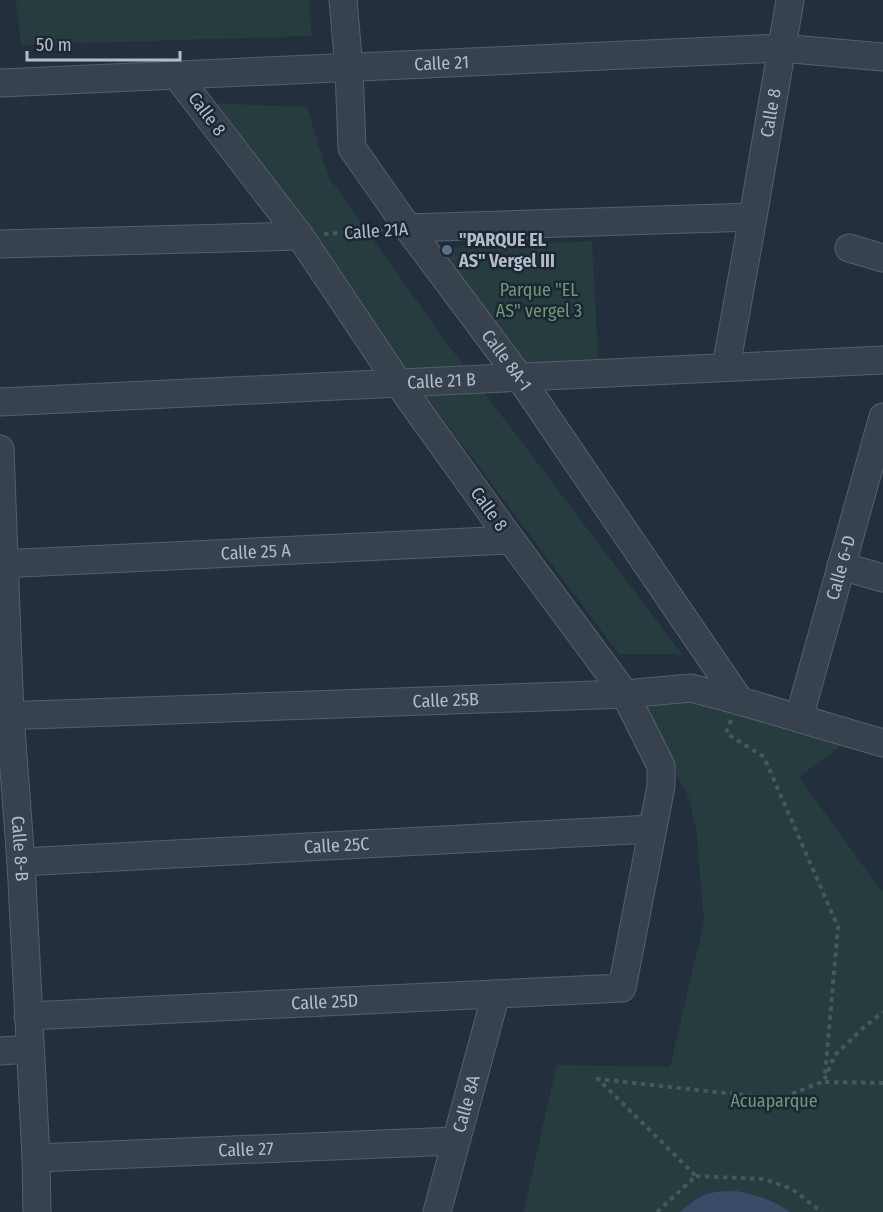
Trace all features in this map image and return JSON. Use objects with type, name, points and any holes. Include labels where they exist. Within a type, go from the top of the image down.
[{"type":"street","name":"Calle 8A-1","points":[[343,0],[350,68],[352,148],[408,228],[520,378],[740,701]]},
{"type":"street","name":"Calle 8","points":[[726,367],[790,0]]},
{"type":"street","name":"Calle 21","points":[[0,83],[781,48],[883,57]]},
{"type":"street","name":"Calle 8","points":[[177,76],[300,236],[399,384],[625,694],[661,766],[661,786],[622,988]]},
{"type":"street","name":"Calle 21A","points":[[408,228],[753,217]]},
{"type":"street","points":[[0,244],[300,236]]},
{"type":"street","points":[[849,248],[883,258]]},
{"type":"street","name":"Calle 21 B","points":[[0,402],[883,360]]},
{"type":"street","name":"Calle 6-D","points":[[799,718],[883,420]]},
{"type":"street","name":"Calle 8-B","points":[[0,449],[5,716],[21,862],[37,1212]]},
{"type":"street","name":"Calle 25 A","points":[[2,563],[511,540]]},
{"type":"street","points":[[841,566],[883,578]]},
{"type":"street","name":"Calle 25B","points":[[5,716],[625,694],[691,688],[799,718],[879,747]]},
{"type":"street","name":"Calle 25C","points":[[21,862],[652,829]]},
{"type":"street","name":"Calle 25D","points":[[28,1016],[622,988]]},
{"type":"street","name":"Calle 8A","points":[[437,1212],[496,994]]},
{"type":"street","points":[[0,1051],[30,1049]]},
{"type":"street","name":"Calle 27","points":[[36,1158],[455,1141]]},
{"type":"path","name":"Calle 21A","points":[[300,236],[408,228]]},
{"type":"path","points":[[740,701],[726,733],[764,757],[838,927],[824,1082]]},
{"type":"path","points":[[824,1082],[835,1055],[862,1028],[883,1012]]},
{"type":"path","points":[[822,1212],[792,1189],[765,1179],[696,1176],[598,1079],[779,1099],[824,1082],[883,1083]]},
{"type":"path","points":[[657,1212],[696,1176]]},
{"type":"green space","points":[[16,0],[309,0],[312,36],[21,45]]},
{"type":"green space","points":[[207,103],[307,107],[328,176],[446,342],[682,654],[619,654]]},
{"type":"green space","name":"Parque \"EL AS\" vergel 3","points":[[592,241],[599,372],[523,376],[432,249]]},
{"type":"green space","name":"Acuaparque","points":[[689,695],[846,742],[799,777],[883,892],[883,1212],[524,1212],[557,1065],[670,1067],[704,921],[696,828],[689,798],[637,700]]},
{"type":"water","points":[[736,1191],[764,1198],[790,1212],[680,1212],[706,1194]]},
{"type":"place","name":"\"PARQUE EL AS\" Vergel III","points":[[447,250]]}]
